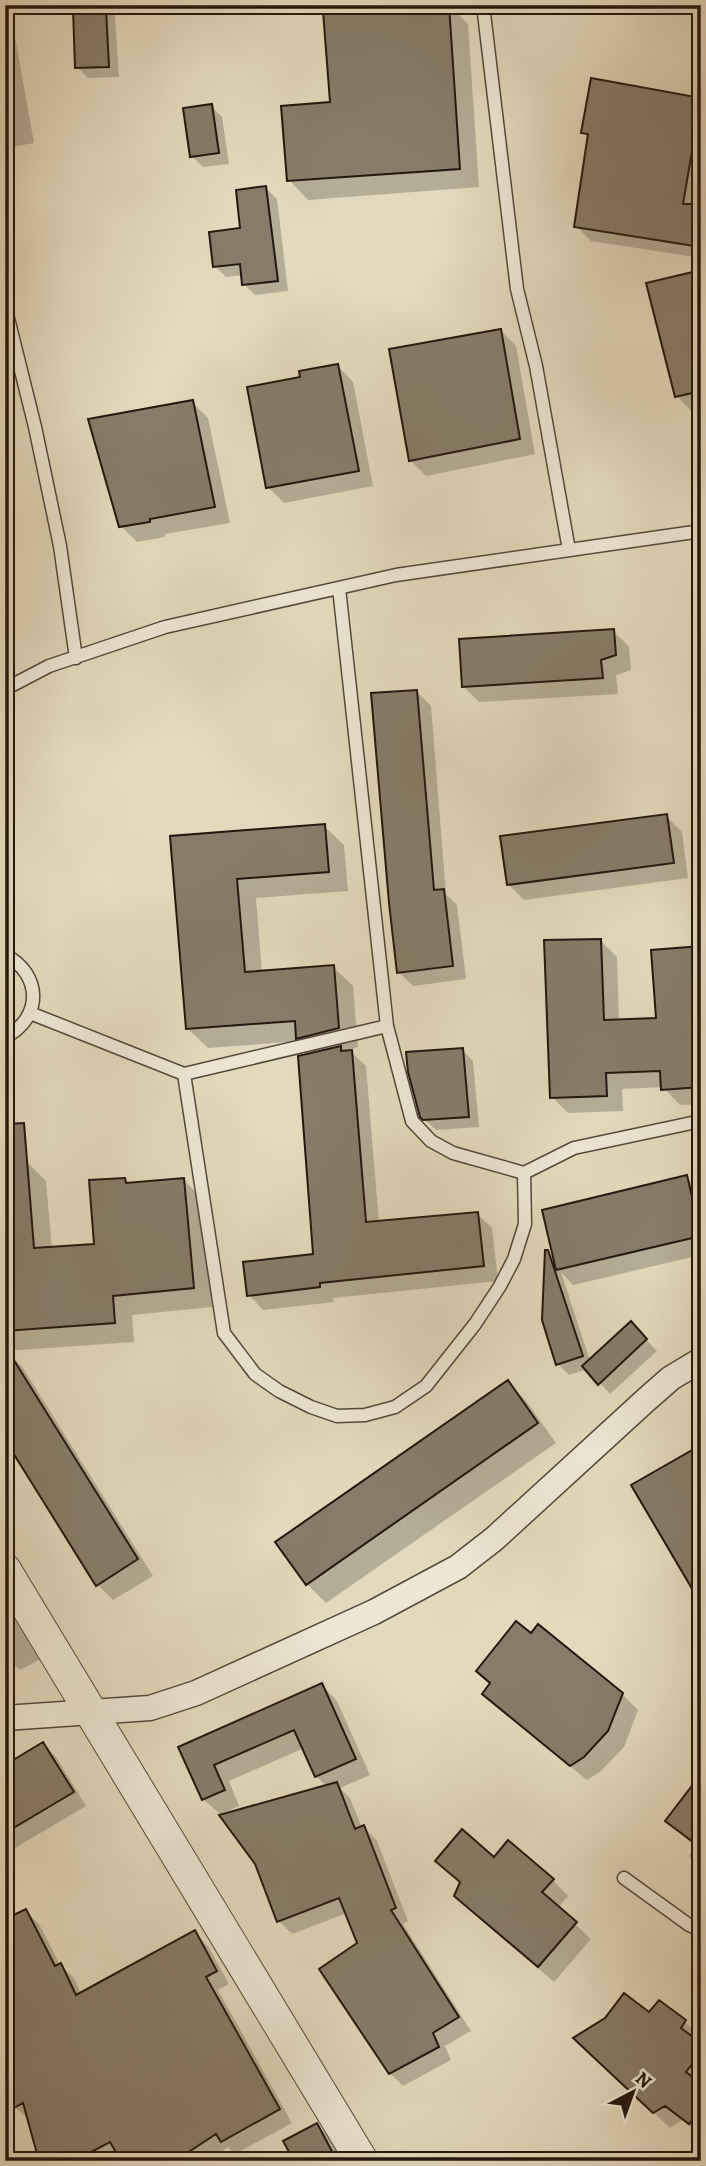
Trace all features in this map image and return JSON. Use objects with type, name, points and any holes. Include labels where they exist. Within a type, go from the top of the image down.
[{"type":"street","points":[[5,1718],[150,1708],[196,1693],[374,1612],[457,1567],[494,1539],[671,1378],[701,1360]]},
{"type":"street","points":[[5,1570],[362,2161]]},
{"type":"lane","points":[[482,5],[517,289],[536,366],[569,550]]},
{"type":"lane","points":[[5,306],[35,426],[60,546],[76,657]]},
{"type":"lane","points":[[5,688],[49,666],[165,627],[396,575],[701,531]]},
{"type":"lane","points":[[339,588],[387,1026],[412,1121],[431,1140],[453,1153],[524,1173],[574,1148],[701,1121]]},
{"type":"lane","points":[[5,955],[26,971],[32,985],[33,1000],[30,1013],[20,1027],[5,1037]]},
{"type":"lane","points":[[30,1013],[184,1074],[387,1026]]},
{"type":"lane","points":[[184,1074],[224,1333],[256,1374],[279,1391],[337,1416],[365,1415],[395,1408],[426,1386],[475,1324],[514,1259],[525,1224],[524,1173]]},
{"type":"lane","points":[[624,1878],[688,1925],[701,1930]]},
{"type":"building","points":[[449,5],[460,169],[287,181],[281,106],[330,102],[323,11]]},
{"type":"building","points":[[106,8],[109,67],[75,68],[73,9]]},
{"type":"building","points":[[591,78],[701,98],[683,204],[701,204],[701,247],[574,227],[588,134],[581,133]]},
{"type":"building","points":[[212,104],[219,153],[190,157],[183,108]]},
{"type":"building","points":[[266,186],[278,281],[242,285],[240,264],[213,267],[209,232],[240,228],[236,190]]},
{"type":"building","points":[[701,270],[701,391],[675,397],[646,283]]},
{"type":"building","points":[[501,329],[520,439],[409,461],[389,349]]},
{"type":"building","points":[[338,364],[359,471],[266,488],[247,387],[300,377],[299,371]]},
{"type":"building","points":[[193,400],[215,507],[119,527],[88,419]]},
{"type":"building","points":[[614,629],[616,655],[601,660],[603,678],[462,687],[459,639]]},
{"type":"building","points":[[417,690],[434,890],[444,889],[453,966],[397,973],[371,693]]},
{"type":"building","points":[[667,814],[674,863],[507,885],[500,836]]},
{"type":"building","points":[[325,824],[329,872],[237,879],[245,972],[334,965],[339,1028],[296,1039],[295,1021],[186,1029],[170,836]]},
{"type":"building","points":[[601,939],[604,1020],[656,1018],[651,950],[701,946],[701,1087],[661,1090],[660,1071],[606,1073],[607,1096],[550,1098],[544,940]]},
{"type":"building","points":[[341,1046],[341,1051],[352,1050],[366,1222],[478,1212],[484,1266],[320,1283],[320,1287],[247,1296],[243,1262],[313,1254],[298,1056]]},
{"type":"building","points":[[463,1048],[469,1117],[423,1120],[408,1072],[406,1052]]},
{"type":"building","points":[[24,1123],[34,1248],[94,1244],[89,1180],[125,1178],[126,1183],[184,1178],[194,1288],[113,1296],[115,1323],[5,1331],[5,1124]]},
{"type":"building","points":[[687,1175],[701,1236],[556,1270],[542,1210]]},
{"type":"building","points":[[545,1250],[548,1250],[583,1356],[556,1365],[542,1320]]},
{"type":"building","points":[[631,1321],[647,1339],[598,1385],[582,1366]]},
{"type":"building","points":[[5,1346],[138,1559],[96,1586],[5,1440]]},
{"type":"building","points":[[508,1380],[538,1423],[306,1585],[275,1542]]},
{"type":"building","points":[[701,1445],[701,1604],[631,1485]]},
{"type":"building","points":[[516,1621],[531,1633],[538,1624],[623,1693],[608,1731],[584,1757],[570,1766],[482,1694],[490,1683],[476,1671]]},
{"type":"building","points":[[322,1683],[356,1759],[315,1777],[294,1730],[214,1765],[225,1790],[202,1800],[178,1747]]},
{"type":"building","points":[[43,1742],[74,1792],[5,1833],[5,1765]]},
{"type":"building","points":[[701,1774],[701,1848],[665,1821]]},
{"type":"building","points":[[337,1782],[355,1829],[364,1825],[396,1908],[391,1910],[459,2017],[433,2033],[439,2047],[389,2074],[319,1969],[357,1943],[339,1898],[277,1922],[255,1864],[219,1815]]},
{"type":"building","points":[[462,1829],[494,1857],[508,1840],[554,1879],[542,1892],[577,1922],[538,1967],[454,1896],[460,1882],[435,1861]]},
{"type":"building","points":[[26,1909],[55,1966],[61,1963],[76,1995],[195,1930],[217,1971],[206,1977],[280,2109],[221,2142],[216,2134],[175,2161],[121,2161],[110,2142],[74,2161],[39,2161],[23,2103],[14,2108],[5,2091],[5,1919]]},
{"type":"building","points":[[624,1993],[649,2012],[659,2000],[686,2020],[681,2028],[701,2043],[701,2053],[686,2072],[701,2083],[701,2109],[689,2124],[665,2106],[653,2113],[573,2038],[605,2018]]},
{"type":"building","points":[[317,2123],[337,2161],[294,2161],[283,2141]]}]
